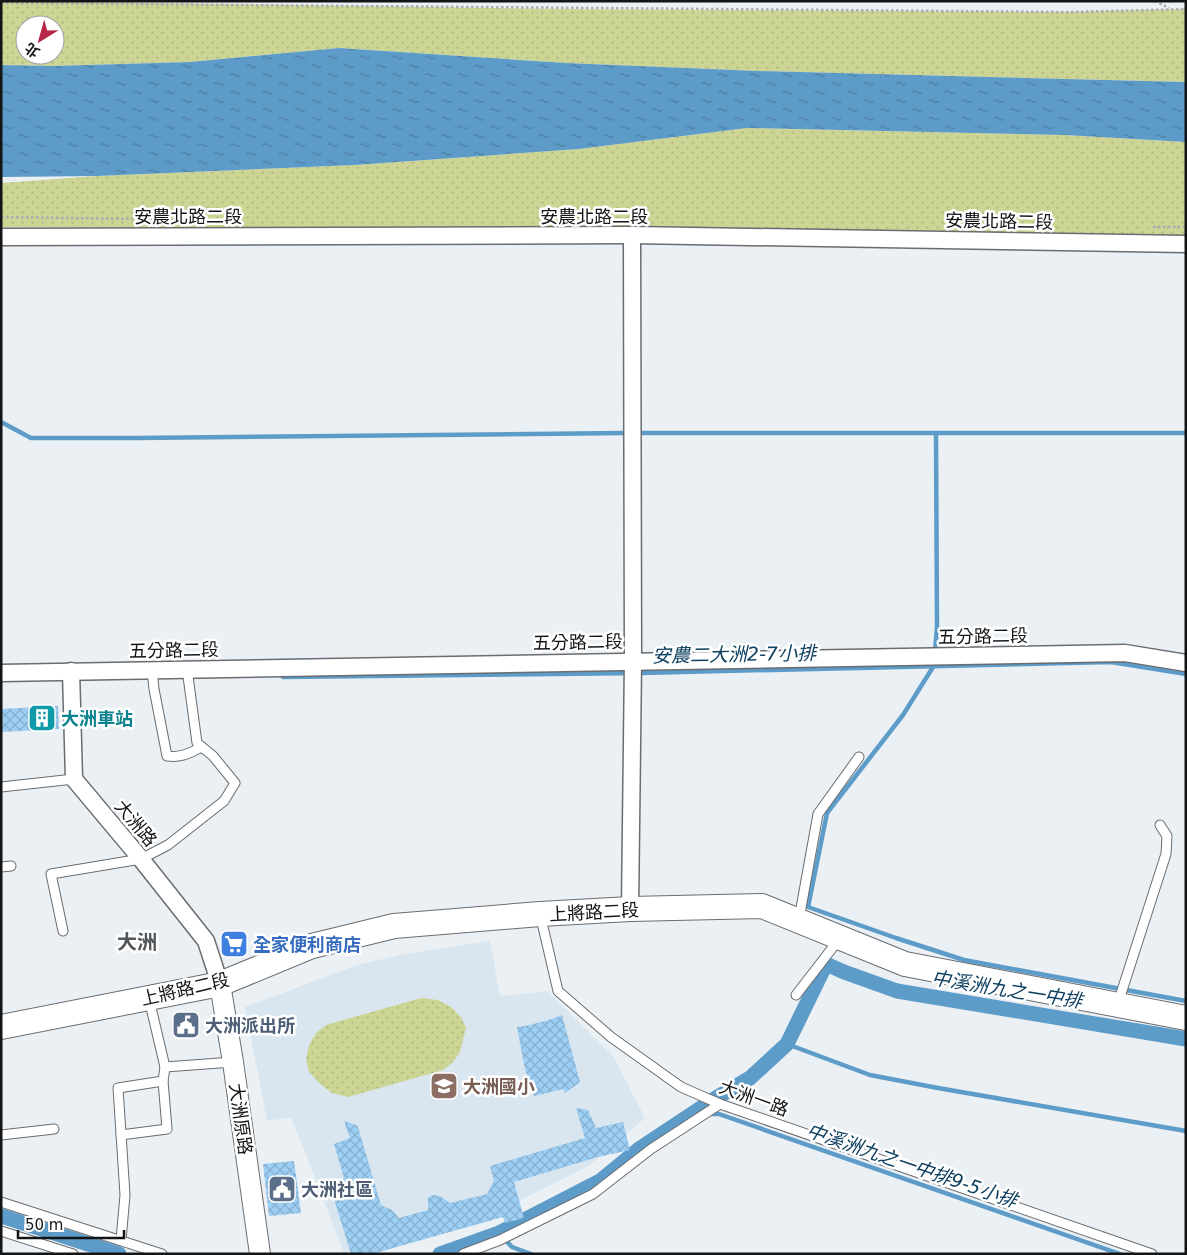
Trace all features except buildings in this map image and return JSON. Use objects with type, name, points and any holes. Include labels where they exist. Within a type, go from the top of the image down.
[{"type":"main road","name":"上將路二段","points":[[1,1027],[220,984],[312,946],[394,926],[630,909],[762,906],[905,964],[1186,1018]]},
{"type":"street","name":"安農北路二段","points":[[1,237],[632,236],[1186,244]]},
{"type":"street","points":[[630,909],[633,661],[632,236]]},
{"type":"street","name":"五分路二段","points":[[1,673],[1125,653],[1186,663]]},
{"type":"street","points":[[71,672],[74,779]]},
{"type":"street","name":"大洲路","points":[[74,779],[206,941],[220,984]]},
{"type":"street","name":"大洲原路","points":[[220,984],[260,1254]]},
{"type":"lane","points":[[63,931],[51,874],[141,859],[168,845],[224,801],[235,783],[213,756],[197,743],[188,669]]},
{"type":"lane","points":[[152,670],[168,756],[182,756],[202,747]]},
{"type":"lane","points":[[798,920],[818,814],[859,757]]},
{"type":"lane","points":[[1,787],[74,779]]},
{"type":"lane","points":[[1117,1006],[1166,854],[1168,836],[1160,825]]},
{"type":"lane","name":"大洲一路","points":[[540,914],[558,990],[611,1036],[681,1087],[720,1104],[1152,1254]]},
{"type":"lane","points":[[796,995],[840,938]]},
{"type":"lane","points":[[121,1135],[167,1128],[163,1081],[165,1067],[149,999]]},
{"type":"lane","points":[[165,1067],[233,1062]]},
{"type":"lane","points":[[121,1240],[125,1194],[118,1088],[163,1081]]},
{"type":"lane","points":[[463,1254],[500,1240],[592,1194],[651,1149],[720,1104]]},
{"type":"lane","points":[[1,1136],[54,1129]]},
{"type":"lane","points":[[1,1202],[162,1254]]},
{"type":"lane","points":[[1,1231],[73,1254]]},
{"type":"path","points":[[1155,1],[1170,9]]},
{"type":"path","points":[[1,3],[1069,12],[1186,9]]},
{"type":"shaded area","name":"大洲國小","points":[[490,941],[500,996],[547,991],[613,1056],[645,1118],[589,1166],[505,1208],[344,1253],[291,1117],[267,1121],[245,1007],[357,965],[404,954]]},
{"type":"green space","points":[[1,1],[566,9],[1069,12],[1186,9],[1186,82],[758,71],[566,63],[339,48],[190,62],[53,66],[1,65]]},
{"type":"green space","points":[[747,128],[1065,135],[1186,142],[1186,237],[631,230],[1,227],[1,183],[97,176],[355,165],[579,149]]},
{"type":"green space","points":[[421,998],[438,1000],[451,1007],[461,1017],[466,1028],[460,1052],[453,1062],[443,1070],[348,1097],[332,1093],[309,1072],[306,1059],[309,1045],[316,1033],[326,1025]]},
{"type":"water","points":[[339,48],[566,63],[758,71],[1186,82],[1186,142],[1065,135],[747,128],[579,149],[355,165],[97,176],[1,177],[1,65],[53,66],[190,62]]},
{"type":"waterway","points":[[1,422],[31,438],[625,433]]},
{"type":"waterway","points":[[638,433],[1186,433]]},
{"type":"waterway","points":[[935,652],[937,627],[936,433]]},
{"type":"waterway","name":"安農二大洲2-7小排","points":[[283,677],[641,673],[1111,662],[1186,674]]},
{"type":"waterway","name":"中溪洲九之一中排","points":[[933,665],[903,715],[827,813],[808,907],[964,960],[1186,1001]]},
{"type":"waterway","name":"中溪洲九之一中排","points":[[440,1254],[499,1233],[600,1181],[639,1149],[750,1078],[787,1044],[826,964],[897,991],[1186,1039]]},
{"type":"waterway","points":[[787,1044],[870,1075],[1186,1131]]},
{"type":"waterway","name":"中溪洲九之一中排9-5小排","points":[[692,1114],[719,1114],[1120,1254]]},
{"type":"waterway","points":[[1,1216],[119,1254]]},
{"type":"waterway","points":[[499,1233],[512,1247],[531,1254]]},
{"type":"place","name":"大洲車站","points":[[42,718]]},
{"type":"place","name":"全家便利商店","points":[[234,944]]},
{"type":"place","name":"大洲派出所","points":[[186,1025]]},
{"type":"place","name":"大洲國小","points":[[444,1086]]},
{"type":"place","name":"大洲社區","points":[[282,1189]]},
{"type":"district","name":"大洲","points":[[137,942]]}]
